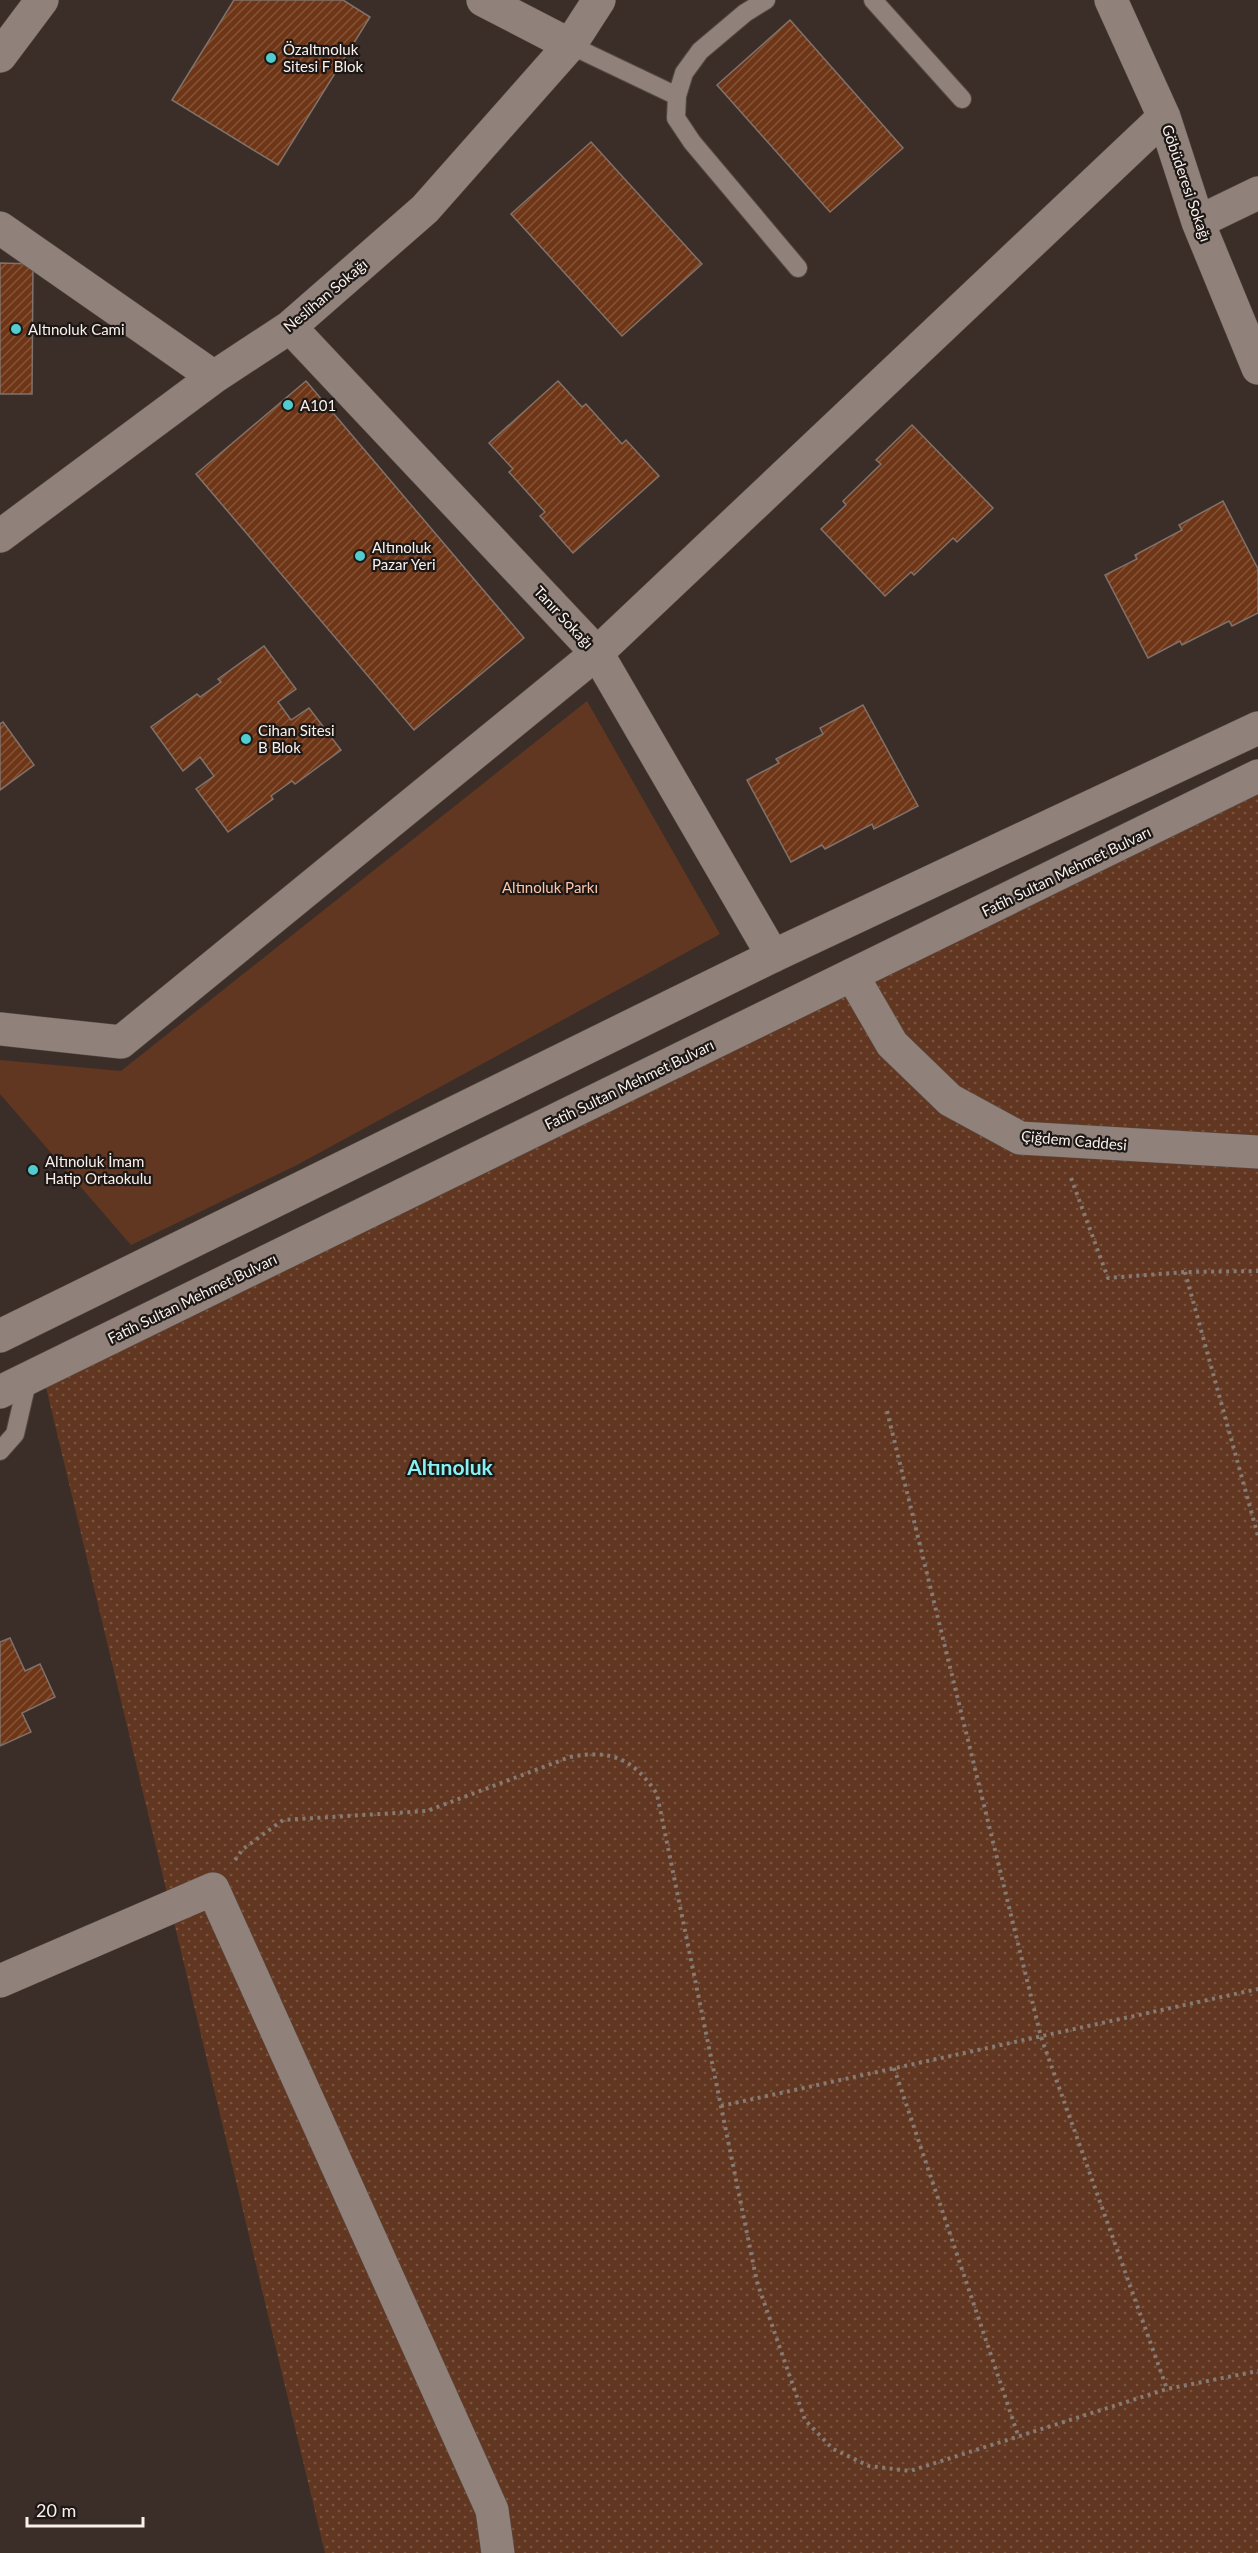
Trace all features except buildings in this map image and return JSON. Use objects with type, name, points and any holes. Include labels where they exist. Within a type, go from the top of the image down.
[{"type":"street","points":[[0,56],[42,0]]},
{"type":"street","points":[[483,0],[570,45]]},
{"type":"street","name":"Neslihan Sokağı","points":[[0,536],[214,377],[290,327],[425,209],[570,45],[599,0]]},
{"type":"street","name":"Göbüderesi Sokağı","points":[[1111,0],[1164,117],[1198,222],[1258,368]]},
{"type":"street","points":[[0,1029],[121,1042],[597,653],[1164,117]]},
{"type":"street","points":[[1198,222],[1258,193]]},
{"type":"street","points":[[0,228],[214,377]]},
{"type":"street","name":"Tanır Sokağı","points":[[290,327],[597,653],[772,956]]},
{"type":"street","points":[[0,1336],[772,956],[1258,728]]},
{"type":"street","name":"Fatih Sultan Mehmet Bulvarı","points":[[14,1385],[1258,776]]},
{"type":"street","name":"Çiğdem Caddesi","points":[[852,975],[892,1044],[950,1100],[1020,1138],[1258,1152]]},
{"type":"street","points":[[0,1981],[213,1889],[492,2510],[498,2553]]},
{"type":"lane","points":[[766,0],[745,13],[700,51],[684,73],[677,96],[676,118],[692,142],[798,268]]},
{"type":"lane","points":[[873,0],[962,99]]},
{"type":"lane","points":[[570,45],[677,96]]},
{"type":"lane","points":[[0,1451],[15,1434],[14,1385]]},
{"type":"path","points":[[1058,1140],[1108,1278],[1185,1272],[1258,1271]]},
{"type":"path","points":[[1185,1272],[1258,1536]]},
{"type":"path","points":[[887,1411],[1041,2037],[1167,2389]]},
{"type":"path","points":[[213,1889],[243,1850],[283,1820],[427,1811],[570,1757],[591,1753],[611,1755],[630,1763],[646,1777],[657,1794],[757,2282],[805,2420],[833,2449],[869,2466],[910,2471],[1167,2389],[1258,2371]]},
{"type":"path","points":[[721,2106],[1258,1989]]},
{"type":"path","points":[[894,2068],[1019,2438]]},
{"type":"green space","name":"Altınoluk Parkı","points":[[587,701],[720,934],[297,1165],[131,1245],[0,1094],[0,1060],[121,1071]]},
{"type":"green space","points":[[1258,790],[1258,2553],[325,2553],[39,1358]]},
{"type":"place","name":"Özaltınoluk Sitesi F Blok","points":[[271,58]]},
{"type":"place","name":"Altınoluk Cami","points":[[16,329]]},
{"type":"place","name":"A101","points":[[288,405]]},
{"type":"place","name":"Altınoluk Pazar Yeri","points":[[360,556]]},
{"type":"place","name":"Cihan Sitesi B Blok","points":[[246,739]]},
{"type":"place","name":"Altınoluk İmam Hatip Ortaokulu","points":[[33,1170]]},
{"type":"district","name":"Altınoluk","points":[[450,1466]]}]
